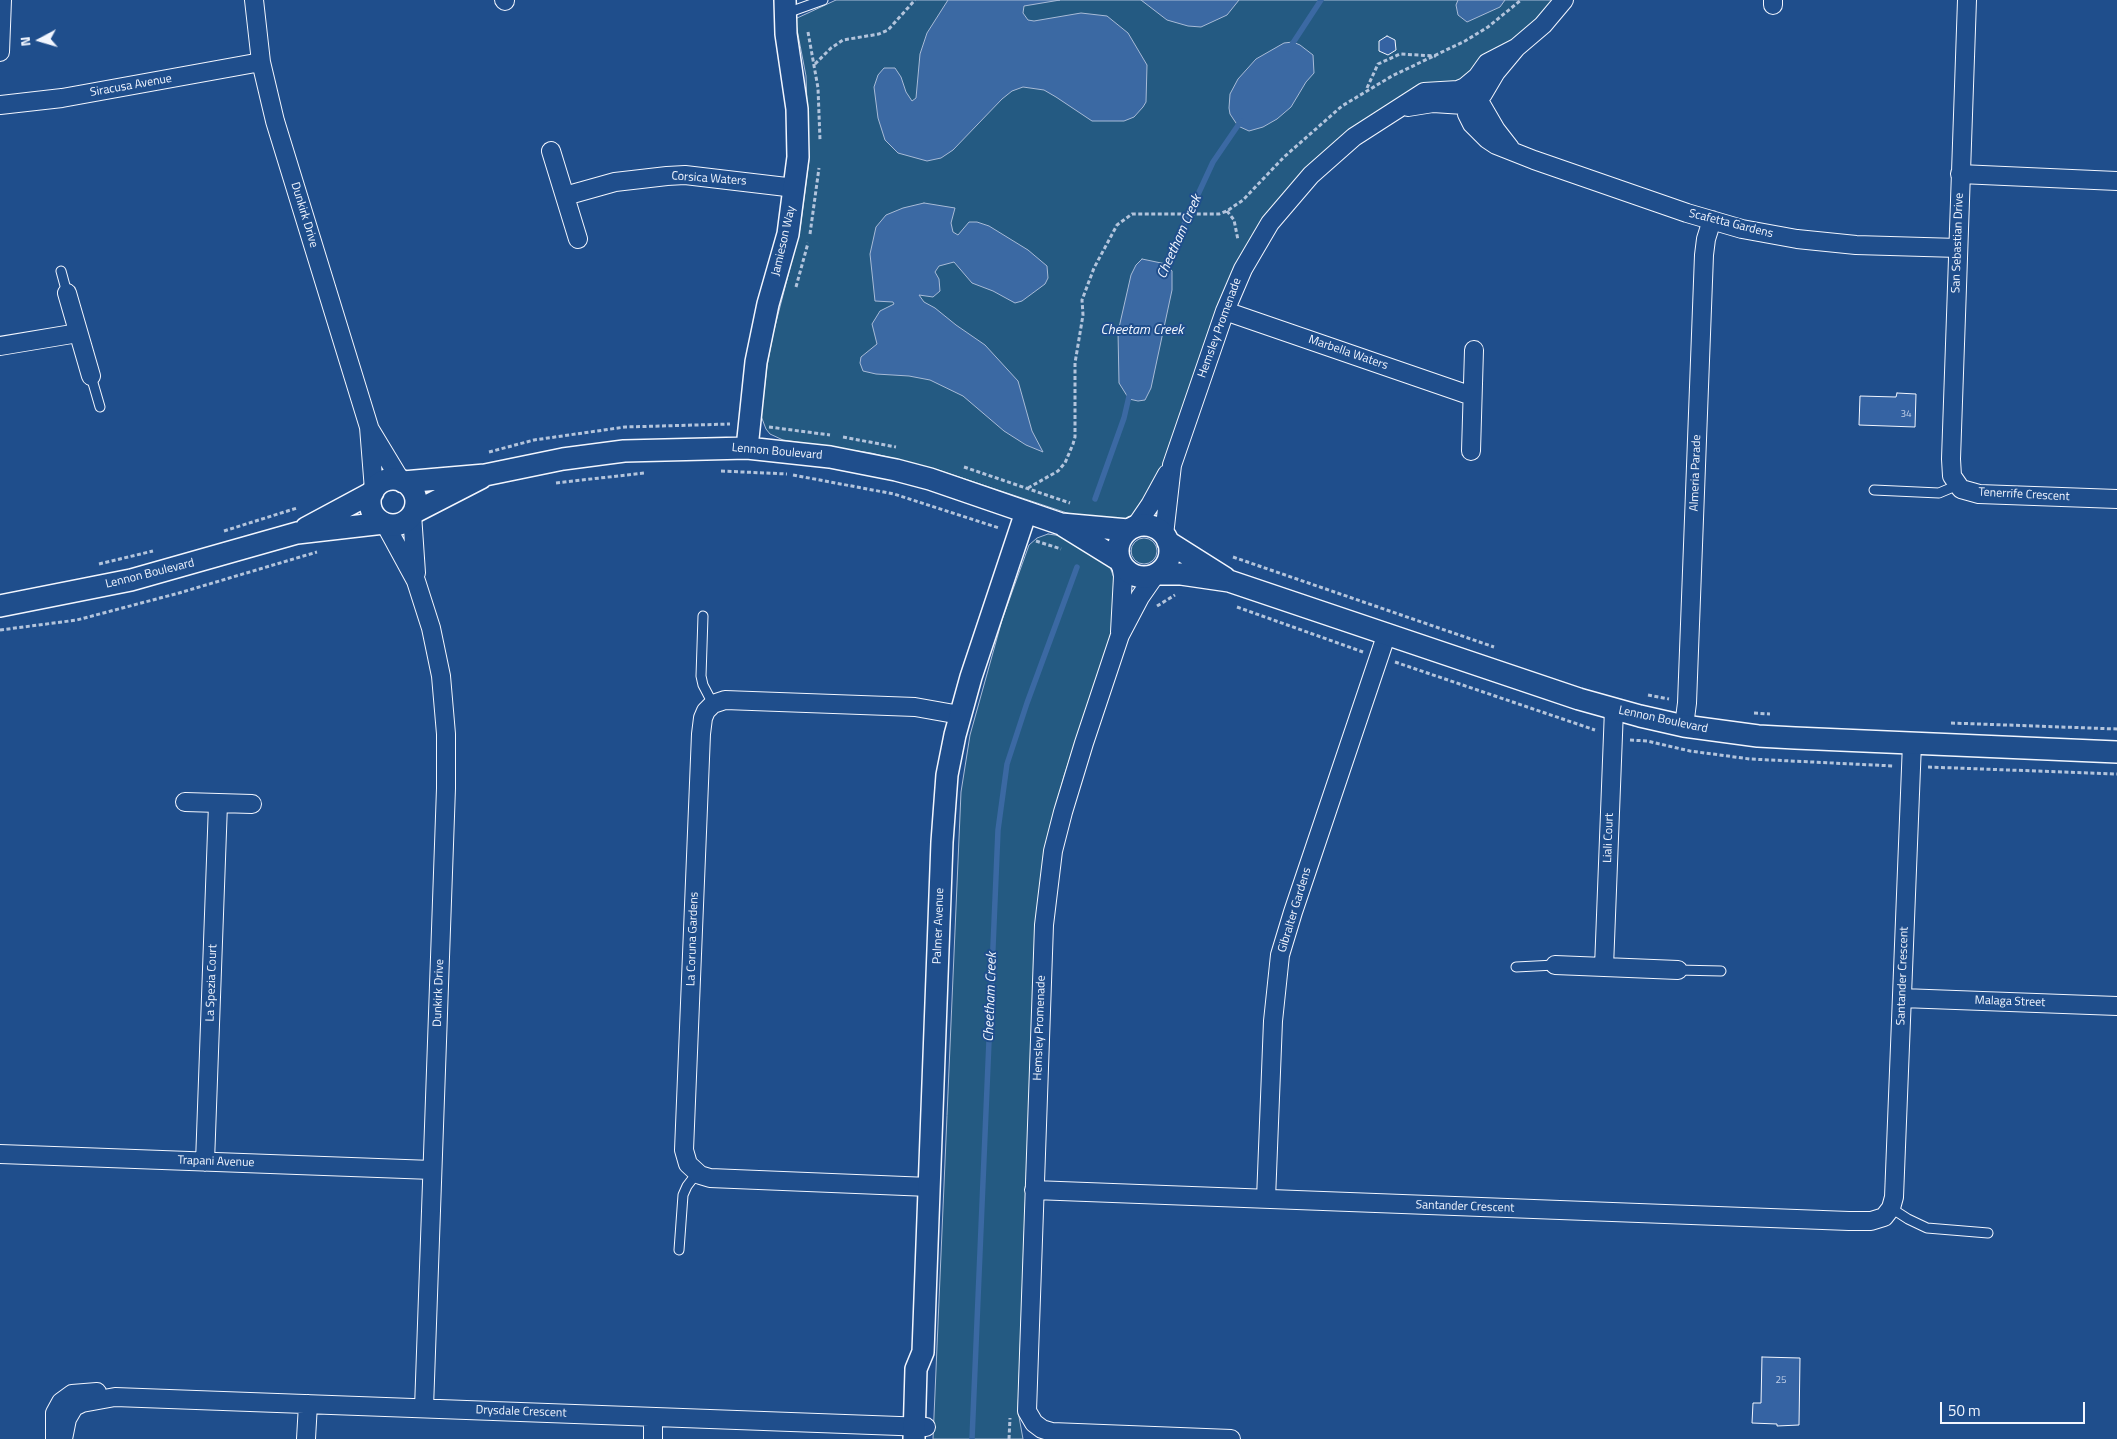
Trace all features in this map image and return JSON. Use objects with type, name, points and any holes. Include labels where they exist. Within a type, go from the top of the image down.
[{"type":"street","points":[[0,52],[2,0]]},
{"type":"street","name":"Dunkirk Drive","points":[[254,0],[261,62],[275,121],[369,427],[374,491]]},
{"type":"street","points":[[1469,97],[1477,77],[1487,63],[1516,48],[1543,25],[1564,0]]},
{"type":"street","name":"San Sebastian Drive","points":[[1958,485],[1952,476],[1951,459],[1967,0]]},
{"type":"street","name":"Jamieson Way","points":[[747,448],[756,362],[768,304],[788,234],[798,157],[798,109],[781,12]]},
{"type":"street","name":"Siracusa Avenue","points":[[0,105],[70,97],[261,62]]},
{"type":"street","name":"Hemsley Promenade","points":[[1131,529],[1150,505],[1172,465],[1225,311],[1243,269],[1256,244],[1287,201],[1335,152],[1354,137],[1424,92],[1458,90],[1469,97]]},
{"type":"street","name":"Scafetta Gardens","points":[[1469,97],[1472,124],[1496,145],[1712,220],[1769,234],[1823,242],[1958,248]]},
{"type":"street","points":[[551,151],[578,239]]},
{"type":"street","points":[[1960,174],[2117,181]]},
{"type":"street","name":"Corsica Waters","points":[[566,196],[615,182],[667,176],[705,177],[795,188]]},
{"type":"street","name":"Almeria Parade","points":[[1684,726],[1687,703],[1704,255],[1706,239],[1712,220]]},
{"type":"street","points":[[67,293],[91,376]]},
{"type":"street","name":"Marbella Waters","points":[[1225,311],[1472,396]]},
{"type":"street","points":[[0,346],[78,333]]},
{"type":"street","points":[[1471,451],[1474,350]]},
{"type":"street","name":"Dunkirk Drive","points":[[369,427],[402,482]]},
{"type":"street","name":"Lennon Boulevard","points":[[402,482],[485,475],[563,459],[624,451],[747,448],[830,457],[930,479],[1061,524],[1120,562]]},
{"type":"street","name":"Hemsley Promenade","points":[[1166,538],[1172,465]]},
{"type":"street","name":"Lennon Boulevard","points":[[413,513],[485,475]]},
{"type":"street","points":[[388,480],[402,482],[414,493],[413,513],[400,524],[384,523],[376,518],[372,510],[370,501],[374,491],[380,484],[388,480]]},
{"type":"street","name":"Tenerrife Crescent","points":[[1958,485],[1966,491],[1980,494],[2117,499]]},
{"type":"street","name":"Lennon Boulevard","points":[[297,532],[374,491]]},
{"type":"street","name":"Palmer Avenue","points":[[920,1433],[928,1365],[923,1352],[943,816],[947,774],[960,715],[1026,512]]},
{"type":"street","name":"Dunkirk Drive","points":[[413,513],[416,581]]},
{"type":"street","name":"Dunkirk Drive","points":[[384,523],[416,581],[436,651],[444,704],[446,734],[446,788],[424,1408]]},
{"type":"street","name":"Lennon Boulevard","points":[[0,606],[130,580],[297,532],[384,523]]},
{"type":"street","name":"Lennon Boulevard","points":[[1061,524],[1131,529]]},
{"type":"street","points":[[1149,526],[1158,530],[1166,538],[1169,558],[1163,568],[1156,574],[1144,577],[1135,576],[1127,571],[1120,562],[1118,545],[1131,529],[1149,526]]},
{"type":"street","name":"Lennon Boulevard","points":[[1166,538],[1229,581]]},
{"type":"street","name":"Hemsley Promenade","points":[[1120,562],[1123,576],[1120,635]]},
{"type":"street","name":"Hemsley Promenade","points":[[1036,1433],[1026,1403],[1044,925],[1050,868],[1062,812],[1120,635],[1140,598],[1156,574]]},
{"type":"street","name":"Lennon Boulevard","points":[[1156,574],[1181,574],[1229,581],[1614,709],[1684,726],[1758,736],[2117,752]]},
{"type":"street","name":"Gibralter Gardens","points":[[1266,1199],[1273,1021],[1280,955],[1387,633]]},
{"type":"street","points":[[712,704],[719,701],[736,700],[915,706],[960,715]]},
{"type":"street","name":"La Coruna Gardens","points":[[697,1173],[686,1160],[685,1141],[701,734],[703,718],[712,704]]},
{"type":"street","name":"Liali Court","points":[[1604,967],[1614,709]]},
{"type":"street","name":"Santander Crescent","points":[[1034,1190],[1849,1221],[1884,1217],[1890,1208],[1895,1189],[1912,742]]},
{"type":"street","points":[[185,802],[252,804]]},
{"type":"street","name":"La Spezia Court","points":[[205,1162],[218,804]]},
{"type":"street","points":[[1555,965],[1678,970]]},
{"type":"street","name":"Malaga Street","points":[[1902,998],[2117,1006]]},
{"type":"street","name":"Trapani Avenue","points":[[0,1154],[432,1170]]},
{"type":"street","points":[[697,1173],[710,1178],[929,1187]]},
{"type":"street","name":"Drysdale Crescent","points":[[74,1400],[115,1397],[424,1408],[653,1417],[920,1433]]},
{"type":"street","points":[[55,1439],[56,1410],[61,1402],[74,1400],[67,1419],[63,1439]]},
{"type":"street","points":[[306,1439],[308,1404]]},
{"type":"street","points":[[653,1417],[653,1439]]},
{"type":"street","points":[[1036,1433],[1046,1431],[1231,1439]]},
{"type":"lane","points":[[781,12],[823,0]]},
{"type":"lane","points":[[60,270],[67,293]]},
{"type":"lane","points":[[91,376],[100,407]]},
{"type":"lane","points":[[1874,490],[1939,493],[1958,485]]},
{"type":"lane","points":[[703,616],[701,676],[712,704]]},
{"type":"lane","points":[[1516,967],[1555,965]]},
{"type":"lane","points":[[1678,970],[1721,971]]},
{"type":"lane","points":[[679,1250],[683,1195],[697,1173]]},
{"type":"lane","points":[[1890,1208],[1927,1228],[1988,1232]]},
{"type":"path","points":[[814,65],[831,48],[843,40],[888,30],[914,0]]},
{"type":"path","points":[[1028,489],[1058,471],[1070,453],[1075,437],[1075,363],[1083,315],[1082,300],[1094,268],[1117,225],[1132,214],[1141,213],[1219,214],[1243,200],[1301,141],[1342,106],[1367,89],[1436,56],[1488,27],[1521,0]]},
{"type":"path","points":[[1367,89],[1378,64],[1400,54],[1436,56]]},
{"type":"path","points":[[749,426],[821,433],[896,448]]},
{"type":"path","points":[[961,466],[1072,504]]},
{"type":"path","points":[[712,471],[788,474],[863,486],[894,494],[998,528]]},
{"type":"path","points":[[549,484],[653,472]]},
{"type":"path","points":[[0,630],[77,620],[179,593],[319,552]]},
{"type":"path","points":[[1229,556],[1500,649]]},
{"type":"path","points":[[1641,694],[1687,703]]},
{"type":"path","points":[[1749,713],[1774,715]]},
{"type":"path","points":[[1950,722],[2117,729]]},
{"type":"shaded area","points":[[836,0],[1555,0],[1539,19],[1464,82],[1433,84],[1277,202],[1160,476],[1134,515],[1118,522],[1067,513],[938,470],[900,460],[871,453],[783,440],[770,434],[766,429],[761,416],[767,366],[773,334],[800,229],[809,160],[806,76],[795,19]]},
{"type":"shaded area","points":[[1048,534],[1062,536],[1109,564],[1115,581],[1114,626],[1064,776],[1045,848],[1026,1187],[1018,1411],[1023,1439],[933,1439],[961,792],[970,735],[1002,620],[1029,545],[1037,538]]},
{"type":"shaded area","points":[[1144,538],[1153,542],[1157,551],[1153,560],[1144,564],[1135,560],[1131,551],[1135,542]]},
{"type":"water","points":[[948,0],[1060,0],[1024,6],[1023,13],[1028,20],[1034,21],[1081,13],[1107,16],[1128,33],[1147,65],[1146,102],[1134,117],[1124,121],[1092,121],[1044,90],[1023,87],[1012,91],[1002,99],[953,150],[941,158],[927,161],[898,153],[885,140],[878,118],[874,87],[878,75],[884,68],[895,68],[912,101],[916,98],[920,54],[927,33]]},
{"type":"water","points":[[1141,0],[1239,0],[1227,15],[1201,27],[1188,26],[1167,20]]},
{"type":"water","points":[[1458,0],[1505,0],[1500,7],[1467,22],[1458,15],[1456,5]]},
{"type":"water","points":[[1293,42],[1313,55],[1314,73],[1306,82],[1291,107],[1277,119],[1263,127],[1249,131],[1238,126],[1230,114],[1229,108],[1230,94],[1238,79],[1256,59],[1284,43]]},
{"type":"water","points":[[924,203],[955,208],[951,223],[953,232],[958,235],[969,222],[977,222],[989,226],[1028,250],[1047,266],[1048,278],[1045,284],[1022,301],[1015,303],[993,291],[972,283],[954,262],[939,266],[935,272],[939,279],[940,291],[933,297],[919,295],[924,302],[985,345],[1018,381],[1032,431],[1043,452],[1026,445],[1004,431],[963,396],[930,380],[863,371],[860,363],[861,357],[877,344],[872,324],[880,311],[894,304],[893,302],[875,301],[870,254],[876,227],[886,215],[903,208]]},
{"type":"water","name":"Cheetam Creek","points":[[1142,259],[1166,264],[1172,271],[1172,290],[1151,388],[1145,400],[1138,401],[1129,399],[1119,383],[1118,332],[1131,275],[1136,265]]},
{"type":"building","points":[[1387,36],[1395,40],[1396,50],[1388,55],[1379,51],[1379,41]]},
{"type":"building","points":[[1897,393],[1916,394],[1915,427],[1859,425],[1860,396],[1896,397]]},
{"type":"building","points":[[1762,1357],[1800,1358],[1799,1425],[1777,1426],[1777,1424],[1752,1423],[1753,1403],[1761,1403]]},
{"type":"waterway","name":"Cheetham Creek","points":[[1289,49],[1321,0]]},
{"type":"waterway","name":"Cheetham Creek","points":[[1163,270],[1213,162],[1241,121]]},
{"type":"waterway","name":"Cheetham Creek","points":[[1095,499],[1124,418],[1130,392]]},
{"type":"waterway","name":"Cheetham Creek","points":[[972,1439],[998,830],[1007,764],[1027,703],[1077,567]]}]
